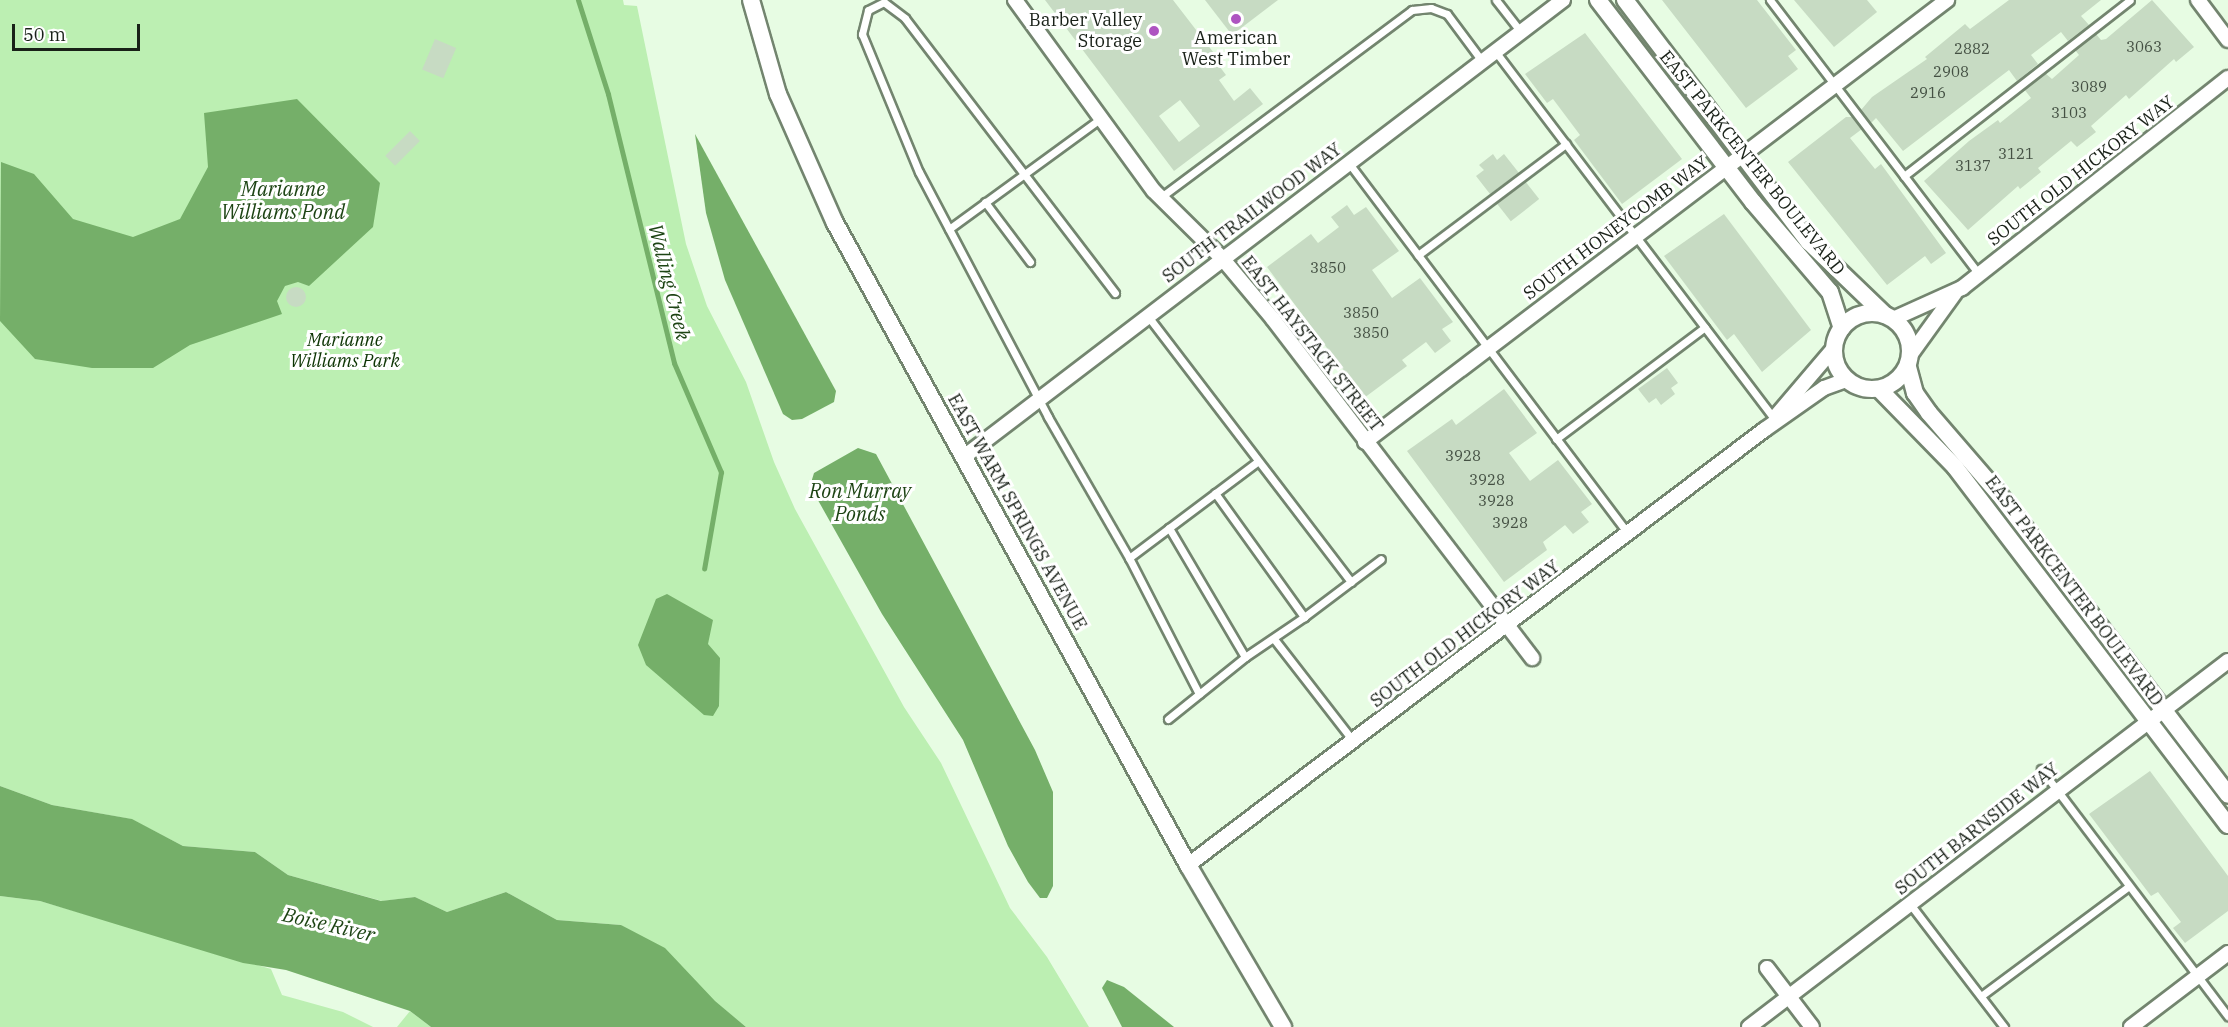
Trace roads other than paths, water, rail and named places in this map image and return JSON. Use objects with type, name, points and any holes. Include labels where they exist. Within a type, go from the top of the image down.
[{"type":"street","name":"EAST WARM SPRINGS AVENUE","points":[[751,0],[778,94],[835,223],[1188,865],[1283,1027]]},
{"type":"street","name":"EAST HAYSTACK STREET","points":[[1015,0],[1161,197],[1222,258],[1273,319],[1505,627],[1532,658]]},
{"type":"street","name":"SOUTH TRAILWOOD WAY","points":[[965,456],[1563,0]]},
{"type":"street","name":"EAST PARKCENTER BOULEVARD","points":[[1598,0],[1726,166],[1830,292],[1842,328]]},
{"type":"street","name":"EAST PARKCENTER BOULEVARD","points":[[1625,0],[1809,242],[1889,317]]},
{"type":"street","name":"SOUTH HONEYCOMB WAY","points":[[1365,442],[1947,0]]},
{"type":"street","points":[[2198,0],[2228,40]]},
{"type":"street","name":"SOUTH OLD HICKORY WAY","points":[[1889,317],[1956,292],[2228,78]]},
{"type":"street","name":"SOUTH OLD HICKORY WAY","points":[[1909,361],[1956,292]]},
{"type":"street","points":[[1858,316],[1889,317],[1907,334],[1909,361],[1896,381],[1879,389],[1867,390],[1846,380],[1839,371],[1834,348],[1842,328],[1858,316]]},
{"type":"street","name":"SOUTH OLD HICKORY WAY","points":[[1764,430],[1834,348]]},
{"type":"street","name":"EAST PARKCENTER BOULEVARD","points":[[1909,361],[1915,393],[1929,413],[1999,494],[2228,795]]},
{"type":"street","name":"SOUTH OLD HICKORY WAY","points":[[1188,865],[1764,430],[1824,388],[1846,380]]},
{"type":"street","name":"EAST PARKCENTER BOULEVARD","points":[[1879,389],[1955,467],[2228,825]]},
{"type":"street","name":"SOUTH BARNSIDE WAY","points":[[1749,1027],[2228,661]]},
{"type":"street","points":[[2131,1027],[2228,953]]},
{"type":"street","points":[[1767,968],[1812,1027]]},
{"type":"lane","points":[[1496,0],[1521,32]]},
{"type":"lane","points":[[1770,0],[1979,274]]},
{"type":"lane","points":[[1904,176],[2130,0]]},
{"type":"lane","points":[[1115,293],[1024,171],[895,7],[884,2],[868,9],[862,34],[919,172],[1039,399],[1129,558],[1199,694]]},
{"type":"lane","points":[[1161,197],[1412,10],[1431,8],[1447,14],[1482,61]]},
{"type":"lane","points":[[1495,51],[1774,418]]},
{"type":"lane","points":[[949,229],[1024,171],[1101,118]]},
{"type":"lane","points":[[1418,255],[1566,144]]},
{"type":"lane","points":[[1348,162],[1628,533]]},
{"type":"lane","points":[[985,202],[1030,262]]},
{"type":"lane","points":[[1147,315],[1351,582]]},
{"type":"lane","points":[[1556,439],[1705,327]]},
{"type":"lane","points":[[1129,558],[1258,461]]},
{"type":"lane","points":[[1215,493],[1304,617]]},
{"type":"lane","points":[[1169,528],[1245,657]]},
{"type":"lane","points":[[1168,719],[1245,657],[1274,639],[1381,559]]},
{"type":"lane","points":[[1274,639],[1353,742]]},
{"type":"lane","points":[[2041,769],[2228,1016]]},
{"type":"lane","points":[[1981,996],[2129,886]]},
{"type":"lane","points":[[1910,904],[2004,1027]]},
{"type":"water","name":"Marianne Williams Pond","points":[[297,99],[380,183],[373,227],[309,286],[298,282],[285,286],[277,301],[282,314],[190,345],[153,368],[92,368],[35,359],[0,321],[1,162],[34,174],[73,219],[133,237],[180,219],[208,167],[204,113]]},
{"type":"water","points":[[695,134],[836,391],[834,402],[802,419],[792,420],[783,414],[725,280],[706,213]]},
{"type":"water","name":"Ron Murray Ponds","points":[[858,448],[876,454],[1035,750],[1053,792],[1053,886],[1047,898],[1040,898],[1028,882],[1008,846],[963,740],[882,614],[810,486],[814,473]]},
{"type":"water","points":[[667,594],[713,620],[708,644],[720,658],[719,706],[713,716],[704,715],[646,665],[638,645],[656,599]]},
{"type":"water","name":"Boise River","points":[[0,786],[52,805],[132,819],[183,846],[255,852],[288,875],[381,901],[415,897],[447,912],[506,892],[557,920],[621,925],[665,948],[715,1001],[746,1027],[431,1027],[410,1011],[286,970],[243,963],[40,901],[0,896]]},
{"type":"water","points":[[1107,980],[1124,987],[1174,1027],[1122,1027],[1102,988]]},
{"type":"waterway","name":"Walling Creek","points":[[578,0],[608,94],[674,363],[721,472],[704,569]]},
{"type":"place","name":"American West Timber","points":[[1236,19]]},
{"type":"place","name":"Barber Valley Storage","points":[[1154,31]]},
{"type":"park label","name":"Marianne Williams Park","points":[[345,351]]}]
